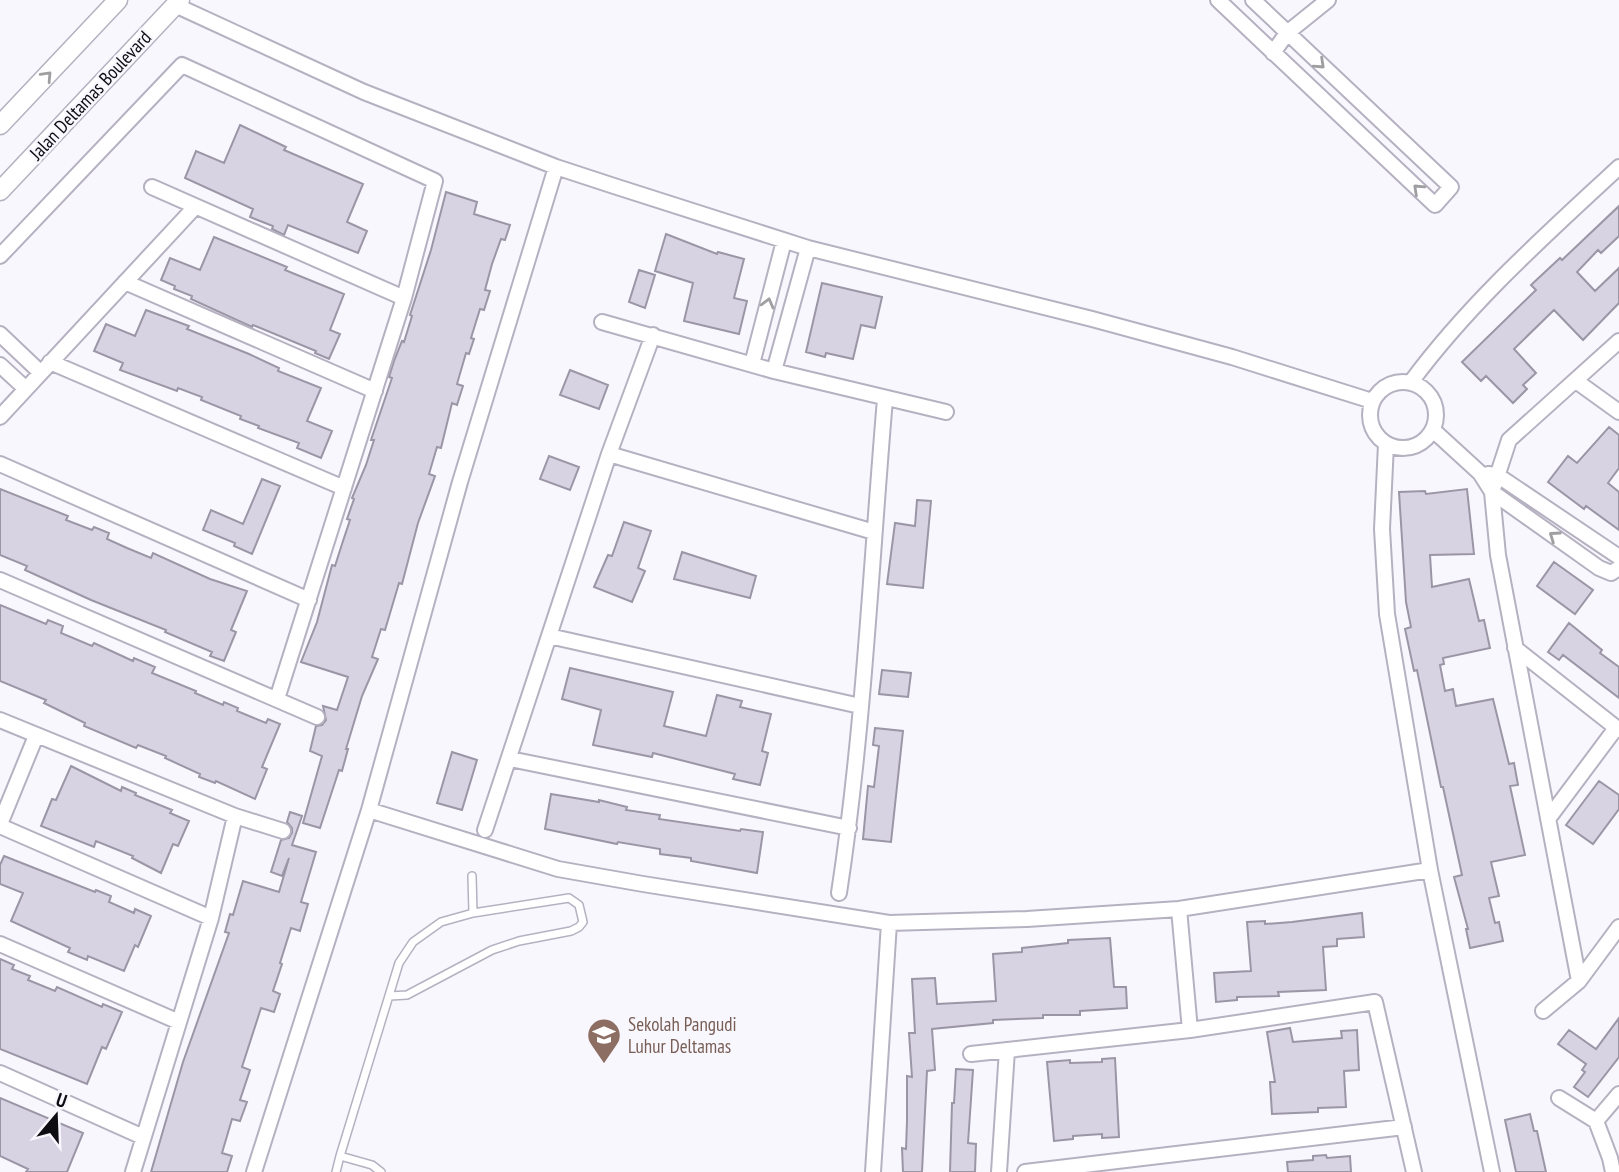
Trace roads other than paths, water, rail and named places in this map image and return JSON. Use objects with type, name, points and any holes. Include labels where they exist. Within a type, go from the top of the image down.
[{"type":"street","points":[[0,125],[117,0]]},
{"type":"street","points":[[1218,0],[1240,21],[1435,205],[1451,187],[1256,1],[1240,21]]},
{"type":"street","points":[[1273,52],[1287,33],[1328,0]]},
{"type":"street","points":[[178,3],[364,92],[556,167],[808,248],[1117,326],[1231,357],[1372,401]]},
{"type":"street","name":"Jalan Deltamas Boulevard","points":[[0,191],[178,3]]},
{"type":"street","points":[[0,256],[182,65],[435,181],[404,298],[277,699]]},
{"type":"street","points":[[254,1172],[369,810],[460,482],[556,167]]},
{"type":"street","points":[[1411,382],[1438,345],[1499,280],[1619,167]]},
{"type":"street","points":[[152,187],[404,298]]},
{"type":"street","points":[[0,416],[195,207]]},
{"type":"street","points":[[752,364],[784,241]]},
{"type":"street","points":[[774,371],[808,248]]},
{"type":"street","points":[[125,282],[375,391]]},
{"type":"street","points":[[602,322],[774,371],[946,412]]},
{"type":"street","points":[[0,334],[46,367],[344,488]]},
{"type":"street","points":[[485,831],[610,454],[653,335]]},
{"type":"street","points":[[1579,981],[1497,555],[1492,492],[1509,440],[1619,341]]},
{"type":"street","points":[[0,365],[26,389]]},
{"type":"street","points":[[1395,382],[1411,382],[1424,389],[1434,401],[1437,416],[1433,430],[1421,444],[1403,449],[1385,444],[1374,432],[1369,416],[1372,401],[1382,388],[1395,382]]},
{"type":"street","points":[[1576,382],[1619,412]]},
{"type":"street","points":[[839,893],[849,828],[885,398]]},
{"type":"street","points":[[1433,430],[1480,473],[1492,492],[1599,568],[1611,573],[1619,568]]},
{"type":"street","points":[[1385,444],[1382,529],[1387,614],[1430,870],[1492,1172]]},
{"type":"street","points":[[610,454],[874,532]]},
{"type":"street","points":[[0,464],[309,600]]},
{"type":"street","points":[[1480,473],[1497,475],[1619,557]]},
{"type":"street","points":[[0,580],[317,717]]},
{"type":"street","points":[[549,636],[860,706]]},
{"type":"street","points":[[1515,648],[1617,729],[1548,819]]},
{"type":"street","points":[[0,720],[235,816],[283,831]]},
{"type":"street","points":[[36,736],[0,825],[211,918]]},
{"type":"street","points":[[510,759],[849,828]]},
{"type":"street","points":[[369,810],[558,869],[889,923],[1027,919],[1179,909],[1430,870]]},
{"type":"street","points":[[133,1172],[211,918],[235,816]]},
{"type":"street","points":[[1179,909],[1190,1030]]},
{"type":"street","points":[[873,1172],[889,923]]},
{"type":"street","points":[[1543,1011],[1579,981],[1619,927]]},
{"type":"street","points":[[0,944],[179,1022]]},
{"type":"street","points":[[971,1054],[1190,1030],[1375,1002],[1414,1172]]},
{"type":"street","points":[[999,1172],[1007,1050]]},
{"type":"street","points":[[0,1073],[143,1137]]},
{"type":"street","points":[[1596,1121],[1619,1094]]},
{"type":"street","points":[[1559,1098],[1596,1121],[1614,1165]]},
{"type":"street","points":[[1025,1172],[1404,1126]]},
{"type":"lane","points":[[472,876],[473,913]]},
{"type":"lane","points":[[337,1172],[340,1156],[400,963],[413,942],[440,922],[473,913],[569,898],[579,905],[583,922],[571,932],[519,941],[492,950],[407,995],[390,996]]},
{"type":"lane","points":[[340,1156],[372,1165],[381,1172]]},
{"type":"place","name":"Sekolah Pangudi Luhur Deltamas","points":[[604,1065]]}]
